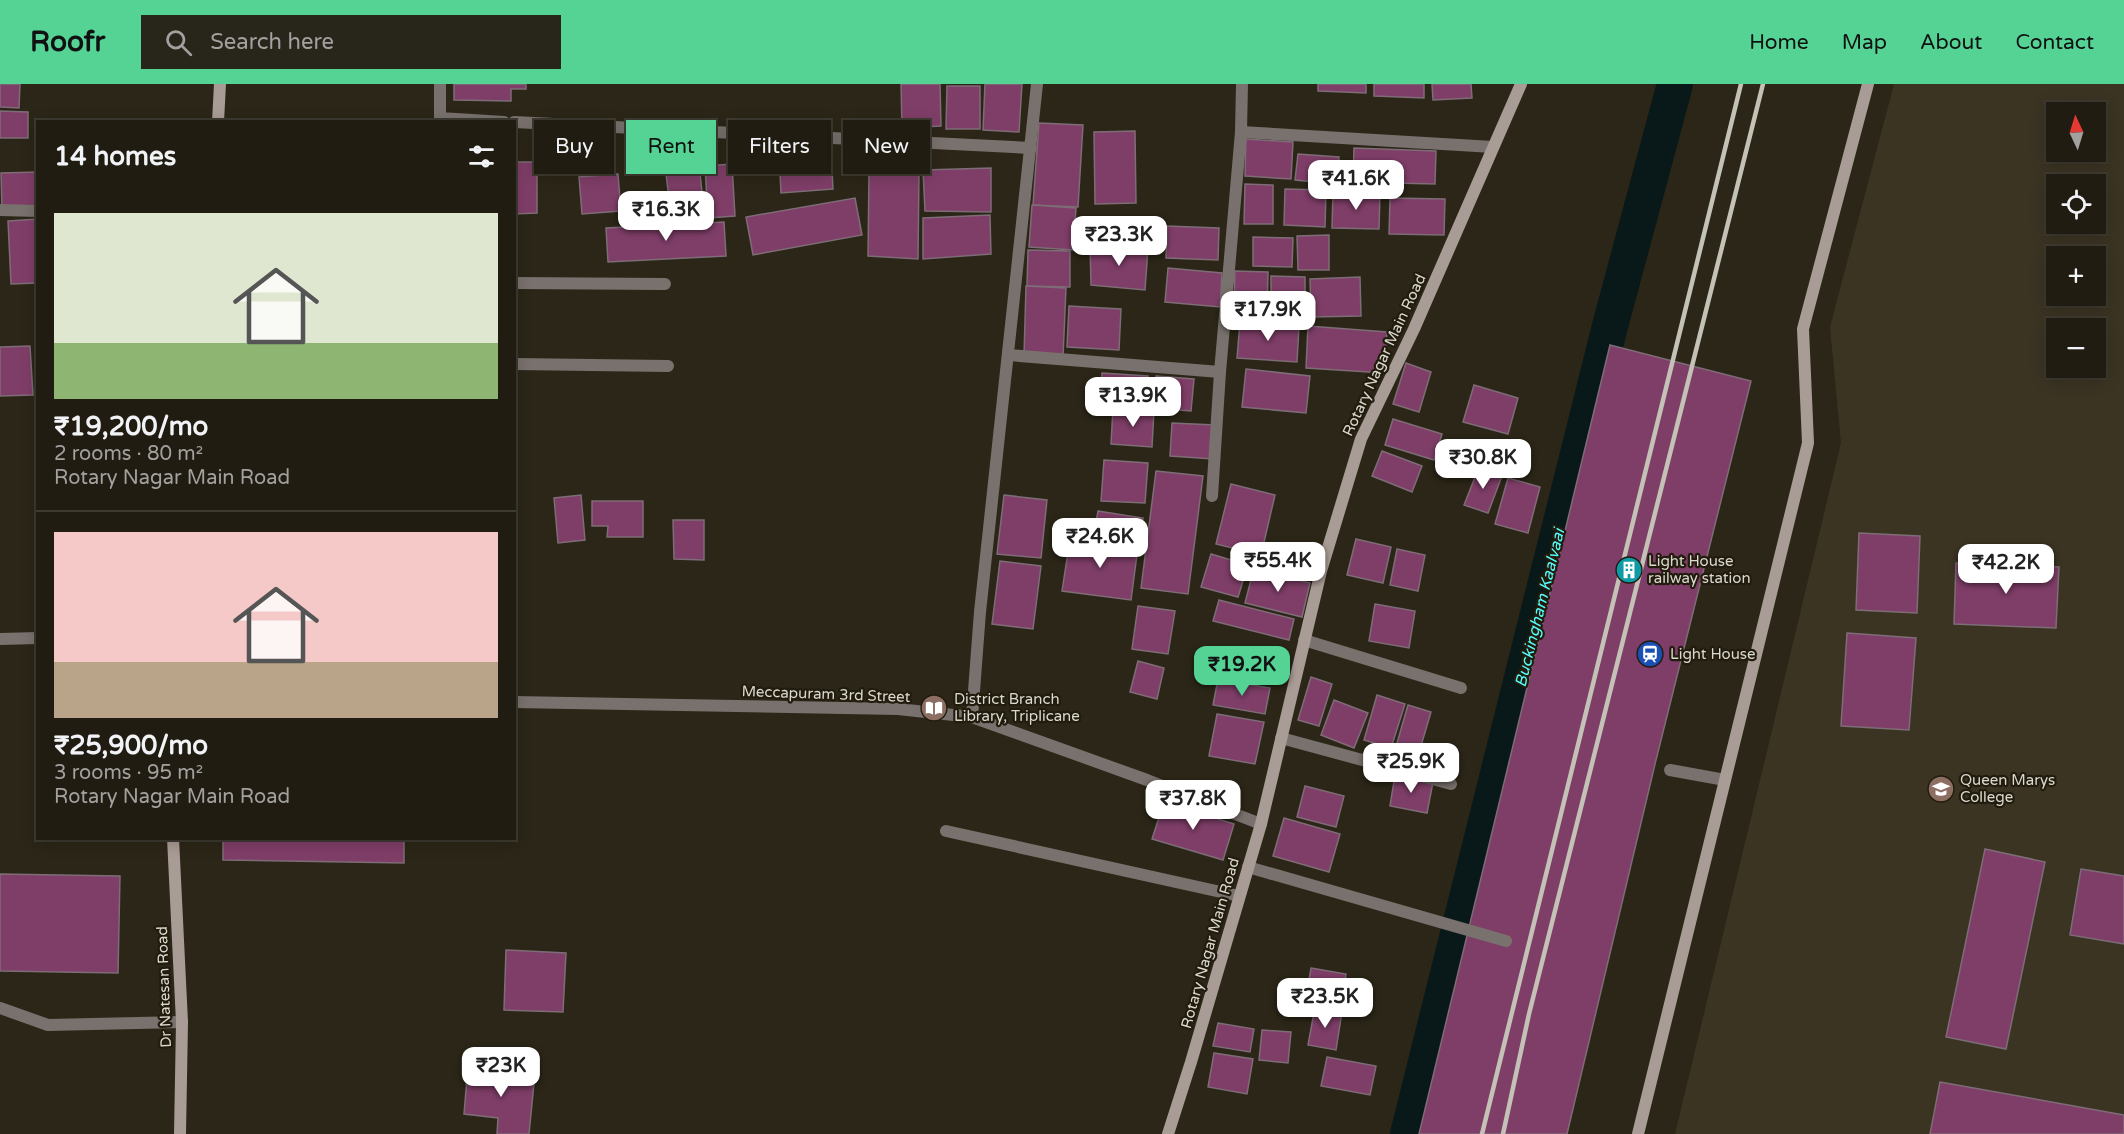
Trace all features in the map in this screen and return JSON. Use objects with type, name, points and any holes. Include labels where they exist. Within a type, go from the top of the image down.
[{"type":"street","points":[[218,120],[220,84]]},
{"type":"street","points":[[440,84],[440,118],[472,120]]},
{"type":"street","points":[[972,717],[980,612],[1037,84]]},
{"type":"street","points":[[1212,496],[1220,372],[1241,132],[1242,84]]},
{"type":"street","name":"Rotary Nagar Main Road","points":[[1168,1134],[1195,1051],[1261,824],[1321,571],[1361,439],[1414,329],[1521,84]]},
{"type":"street","points":[[1638,1134],[1808,443],[1803,329],[1868,84]]},
{"type":"street","points":[[516,122],[1031,148]]},
{"type":"street","points":[[1241,132],[1493,147]]},
{"type":"street","points":[[0,210],[36,211]]},
{"type":"street","points":[[516,284],[665,284]]},
{"type":"street","points":[[1008,355],[1220,372]]},
{"type":"street","points":[[516,364],[668,366]]},
{"type":"street","points":[[0,639],[36,638]]},
{"type":"street","points":[[1304,640],[1461,688]]},
{"type":"street","name":"Meccapuram 3rd Street","points":[[516,702],[898,709],[972,717],[1261,824]]},
{"type":"street","points":[[1281,738],[1451,784]]},
{"type":"street","points":[[1670,770],[1725,780]]},
{"type":"street","points":[[946,831],[1239,896]]},
{"type":"street","name":"Dr Natesan Road","points":[[173,840],[182,1022],[182,1134]]},
{"type":"street","points":[[1248,867],[1506,941]]},
{"type":"street","points":[[0,1008],[48,1025],[182,1022]]},
{"type":"shaded area","name":"Queen Marys College","points":[[1894,84],[2124,84],[2124,1134],[1675,1134],[1841,443],[1830,327]]},
{"type":"building","points":[[0,84],[20,84],[19,108],[0,107]]},
{"type":"building","points":[[454,84],[526,84],[526,89],[511,89],[511,101],[454,100]]},
{"type":"building","points":[[901,84],[940,84],[941,126],[930,127],[930,120],[902,120]]},
{"type":"building","points":[[985,84],[1022,84],[1019,132],[983,130]]},
{"type":"building","points":[[1318,84],[1366,84],[1366,93],[1318,91]]},
{"type":"building","points":[[1374,84],[1424,84],[1424,98],[1374,96]]},
{"type":"building","points":[[1432,84],[1471,84],[1472,98],[1433,100]]},
{"type":"building","points":[[947,86],[980,86],[980,129],[946,129]]},
{"type":"building","points":[[0,111],[28,112],[28,138],[0,138]]},
{"type":"building","points":[[1039,123],[1083,125],[1078,207],[1033,205]]},
{"type":"building","points":[[1135,131],[1136,203],[1095,204],[1094,132]]},
{"type":"building","points":[[1246,139],[1293,142],[1291,179],[1245,176]]},
{"type":"building","points":[[1354,148],[1436,151],[1435,184],[1353,182]]},
{"type":"building","points":[[831,150],[833,189],[781,193],[780,174],[831,174]]},
{"type":"building","points":[[1298,154],[1339,157],[1337,184],[1295,180]]},
{"type":"building","points":[[516,162],[534,162],[534,174],[537,174],[537,213],[516,214]]},
{"type":"building","points":[[728,164],[728,174],[733,174],[735,216],[708,218],[705,174],[716,174],[716,165]]},
{"type":"building","points":[[991,168],[991,212],[925,211],[923,174],[930,174],[930,170]]},
{"type":"building","points":[[36,172],[36,207],[2,208],[1,173]]},
{"type":"building","points":[[618,174],[621,211],[582,214],[579,177]]},
{"type":"building","points":[[666,174],[700,174],[704,212],[671,214]]},
{"type":"building","points":[[869,174],[919,174],[918,259],[868,256]]},
{"type":"building","points":[[1245,184],[1273,185],[1273,224],[1244,224]]},
{"type":"building","points":[[1285,189],[1326,190],[1325,227],[1284,225]]},
{"type":"building","points":[[1333,192],[1380,193],[1379,229],[1332,228]]},
{"type":"building","points":[[855,198],[862,235],[753,255],[746,217]]},
{"type":"building","points":[[1390,198],[1445,199],[1444,235],[1389,234]]},
{"type":"building","points":[[1032,205],[1076,208],[1073,250],[1029,247]]},
{"type":"building","points":[[990,215],[991,254],[923,259],[923,218]]},
{"type":"building","points":[[36,219],[36,283],[11,284],[8,221]]},
{"type":"building","points":[[724,222],[726,256],[608,262],[606,228]]},
{"type":"building","points":[[1167,226],[1219,228],[1218,260],[1166,258]]},
{"type":"building","points":[[1329,235],[1329,270],[1298,270],[1297,236]]},
{"type":"building","points":[[1253,237],[1293,238],[1292,267],[1253,266]]},
{"type":"building","points":[[1090,245],[1148,248],[1145,290],[1091,285]]},
{"type":"building","points":[[1028,250],[1070,251],[1070,287],[1027,286]]},
{"type":"building","points":[[1168,268],[1222,273],[1220,307],[1165,302]]},
{"type":"building","points":[[1235,271],[1268,272],[1267,311],[1234,309]]},
{"type":"building","points":[[1271,276],[1305,277],[1305,312],[1271,312]]},
{"type":"building","points":[[1360,277],[1361,316],[1311,317],[1310,279]]},
{"type":"building","points":[[1026,286],[1066,288],[1063,357],[1024,355]]},
{"type":"building","points":[[1069,306],[1121,309],[1119,350],[1067,347]]},
{"type":"building","points":[[1240,322],[1299,326],[1297,362],[1237,358]]},
{"type":"building","points":[[1308,326],[1387,332],[1384,373],[1306,368]]},
{"type":"building","name":"Light House railway station","points":[[1610,345],[1751,381],[1656,760],[1567,1134],[1419,1134]]},
{"type":"building","points":[[30,346],[33,395],[0,396],[0,347]]},
{"type":"building","points":[[1406,363],[1431,372],[1419,412],[1393,404]]},
{"type":"building","points":[[1246,369],[1310,376],[1306,413],[1242,407]]},
{"type":"building","points":[[1102,373],[1148,376],[1146,404],[1100,400]]},
{"type":"building","points":[[1156,376],[1194,379],[1191,411],[1154,408]]},
{"type":"building","points":[[1474,385],[1518,398],[1508,434],[1463,422]]},
{"type":"building","points":[[1113,408],[1154,411],[1152,447],[1111,444]]},
{"type":"building","points":[[1393,419],[1442,434],[1434,460],[1385,445]]},
{"type":"building","points":[[1172,423],[1215,425],[1213,459],[1170,456]]},
{"type":"building","points":[[1382,451],[1422,466],[1412,492],[1372,476]]},
{"type":"building","points":[[1104,460],[1148,463],[1145,503],[1101,501]]},
{"type":"building","points":[[1479,467],[1502,476],[1488,513],[1464,505]]},
{"type":"building","points":[[1156,471],[1203,476],[1188,594],[1141,588]]},
{"type":"building","points":[[1508,478],[1540,487],[1528,533],[1495,524]]},
{"type":"building","points":[[1231,484],[1275,495],[1261,555],[1216,544]]},
{"type":"building","points":[[581,495],[585,540],[558,543],[554,498]]},
{"type":"building","points":[[1004,495],[1047,500],[1041,558],[997,554]]},
{"type":"building","points":[[592,501],[643,501],[643,537],[607,537],[608,526],[592,526]]},
{"type":"building","points":[[1098,511],[1143,518],[1139,540],[1094,532]]},
{"type":"building","points":[[673,520],[704,520],[704,560],[674,559]]},
{"type":"building","points":[[1859,533],[1920,536],[1917,613],[1856,610]]},
{"type":"building","points":[[1070,539],[1138,547],[1131,600],[1062,591]]},
{"type":"building","points":[[1356,539],[1391,547],[1383,583],[1347,575]]},
{"type":"building","points":[[1397,549],[1425,555],[1418,591],[1390,585]]},
{"type":"building","points":[[1211,554],[1248,565],[1238,597],[1201,587]]},
{"type":"building","points":[[1000,561],[1041,566],[1033,629],[992,624]]},
{"type":"building","points":[[1956,563],[2059,567],[2056,628],[1954,624]]},
{"type":"building","points":[[1254,568],[1310,583],[1302,617],[1245,603]]},
{"type":"building","points":[[1219,600],[1294,619],[1289,640],[1213,621]]},
{"type":"building","points":[[1375,604],[1415,611],[1409,648],[1369,641]]},
{"type":"building","points":[[1138,606],[1175,611],[1168,654],[1132,649]]},
{"type":"building","points":[[1847,633],[1916,638],[1909,730],[1841,726]]},
{"type":"building","points":[[1138,661],[1164,668],[1157,699],[1130,692]]},
{"type":"building","points":[[1311,677],[1332,684],[1319,726],[1298,720]]},
{"type":"building","points":[[1218,679],[1270,688],[1265,714],[1213,705]]},
{"type":"building","points":[[1377,695],[1405,704],[1391,748],[1364,740]]},
{"type":"building","points":[[1334,700],[1368,713],[1354,748],[1321,735]]},
{"type":"building","points":[[1408,705],[1431,712],[1418,756],[1395,750]]},
{"type":"building","points":[[1217,714],[1264,722],[1255,764],[1209,756]]},
{"type":"building","points":[[1395,775],[1433,782],[1427,813],[1390,806]]},
{"type":"building","points":[[1305,786],[1344,796],[1336,827],[1297,817]]},
{"type":"building","points":[[1164,802],[1234,824],[1223,860],[1152,839]]},
{"type":"building","points":[[1284,818],[1340,834],[1329,872],[1273,856]]},
{"type":"building","points":[[223,840],[404,840],[404,863],[223,860]]},
{"type":"building","points":[[1985,849],[2045,862],[2006,1049],[1946,1037]]},
{"type":"building","points":[[2081,869],[2124,876],[2124,944],[2070,935]]},
{"type":"building","points":[[0,874],[120,876],[118,973],[0,971]]},
{"type":"building","points":[[506,950],[566,953],[563,1012],[504,1010]]},
{"type":"building","points":[[1311,968],[1346,974],[1342,998],[1307,992]]},
{"type":"building","points":[[1315,1007],[1342,1012],[1336,1050],[1308,1045]]},
{"type":"building","points":[[1218,1023],[1254,1029],[1250,1052],[1213,1046]]},
{"type":"building","points":[[1262,1030],[1291,1032],[1288,1063],[1259,1060]]},
{"type":"building","points":[[1214,1053],[1253,1059],[1247,1094],[1208,1087]]},
{"type":"building","points":[[1327,1057],[1376,1066],[1370,1095],[1321,1086]]},
{"type":"building","points":[[468,1066],[535,1073],[529,1134],[497,1134],[498,1118],[464,1114]]},
{"type":"building","points":[[1940,1082],[2124,1115],[2124,1134],[1930,1134]]},
{"type":"waterway","name":"Buckingham Kaalvaai","points":[[1408,1134],[1610,326],[1675,84]]},
{"type":"railway","points":[[1482,1134],[1741,84]]},
{"type":"railway","points":[[1503,1134],[1529,1014],[1763,84]]},
{"type":"place","name":"Light House railway station","points":[[1629,570]]},
{"type":"place","name":"Light House","points":[[1650,654]]},
{"type":"place","name":"District Branch Library, Triplicane","points":[[934,708]]},
{"type":"place","name":"Queen Marys College","points":[[1941,789]]}]
